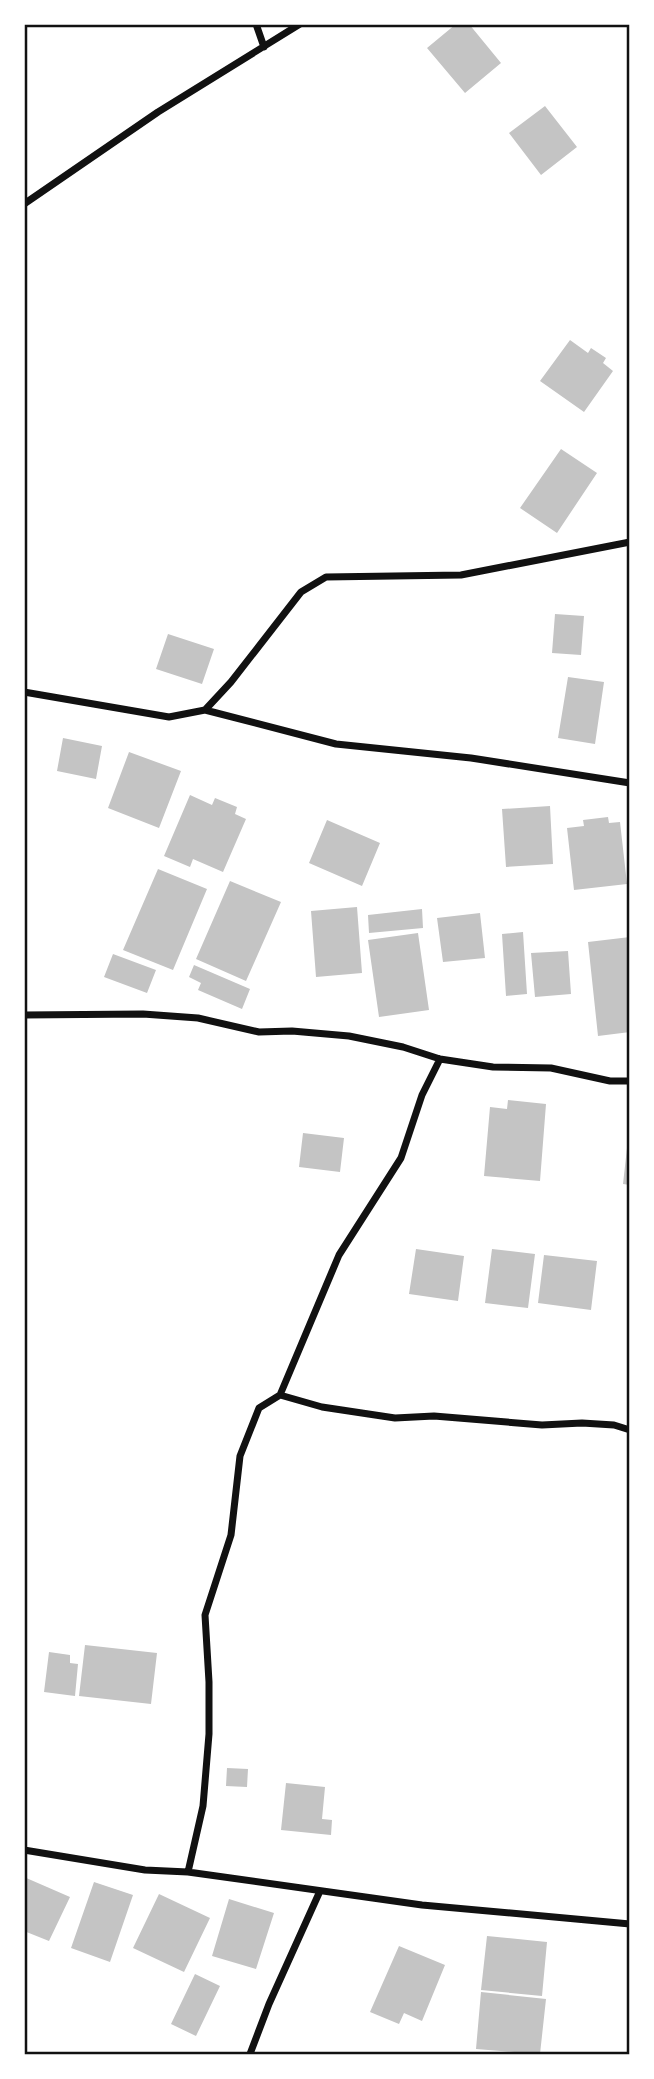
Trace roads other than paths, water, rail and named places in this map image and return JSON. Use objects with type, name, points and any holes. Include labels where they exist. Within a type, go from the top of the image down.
[{"type":"street","points":[[256,24],[264,47]]},
{"type":"street","points":[[24,204],[158,112],[300,24]]},
{"type":"street","points":[[205,710],[231,682],[300,592],[326,577],[461,575],[629,542]]},
{"type":"street","points":[[24,692],[169,717],[205,710],[336,744],[471,758],[629,783]]},
{"type":"street","points":[[24,1016],[143,1014],[198,1018],[259,1032],[292,1031],[349,1037],[403,1047],[440,1059],[492,1067],[551,1068],[610,1081],[629,1081]]},
{"type":"street","points":[[188,1872],[203,1807],[209,1734],[205,1615],[230,1535],[240,1456],[259,1408],[280,1395],[339,1255],[401,1158],[422,1095],[440,1059]]},
{"type":"street","points":[[280,1395],[322,1407],[395,1418],[434,1416],[542,1425],[582,1423],[614,1425],[629,1430]]},
{"type":"street","points":[[24,1850],[145,1870],[188,1872],[422,1905],[629,1924]]},
{"type":"street","points":[[250,2054],[269,2004],[320,1891]]}]
